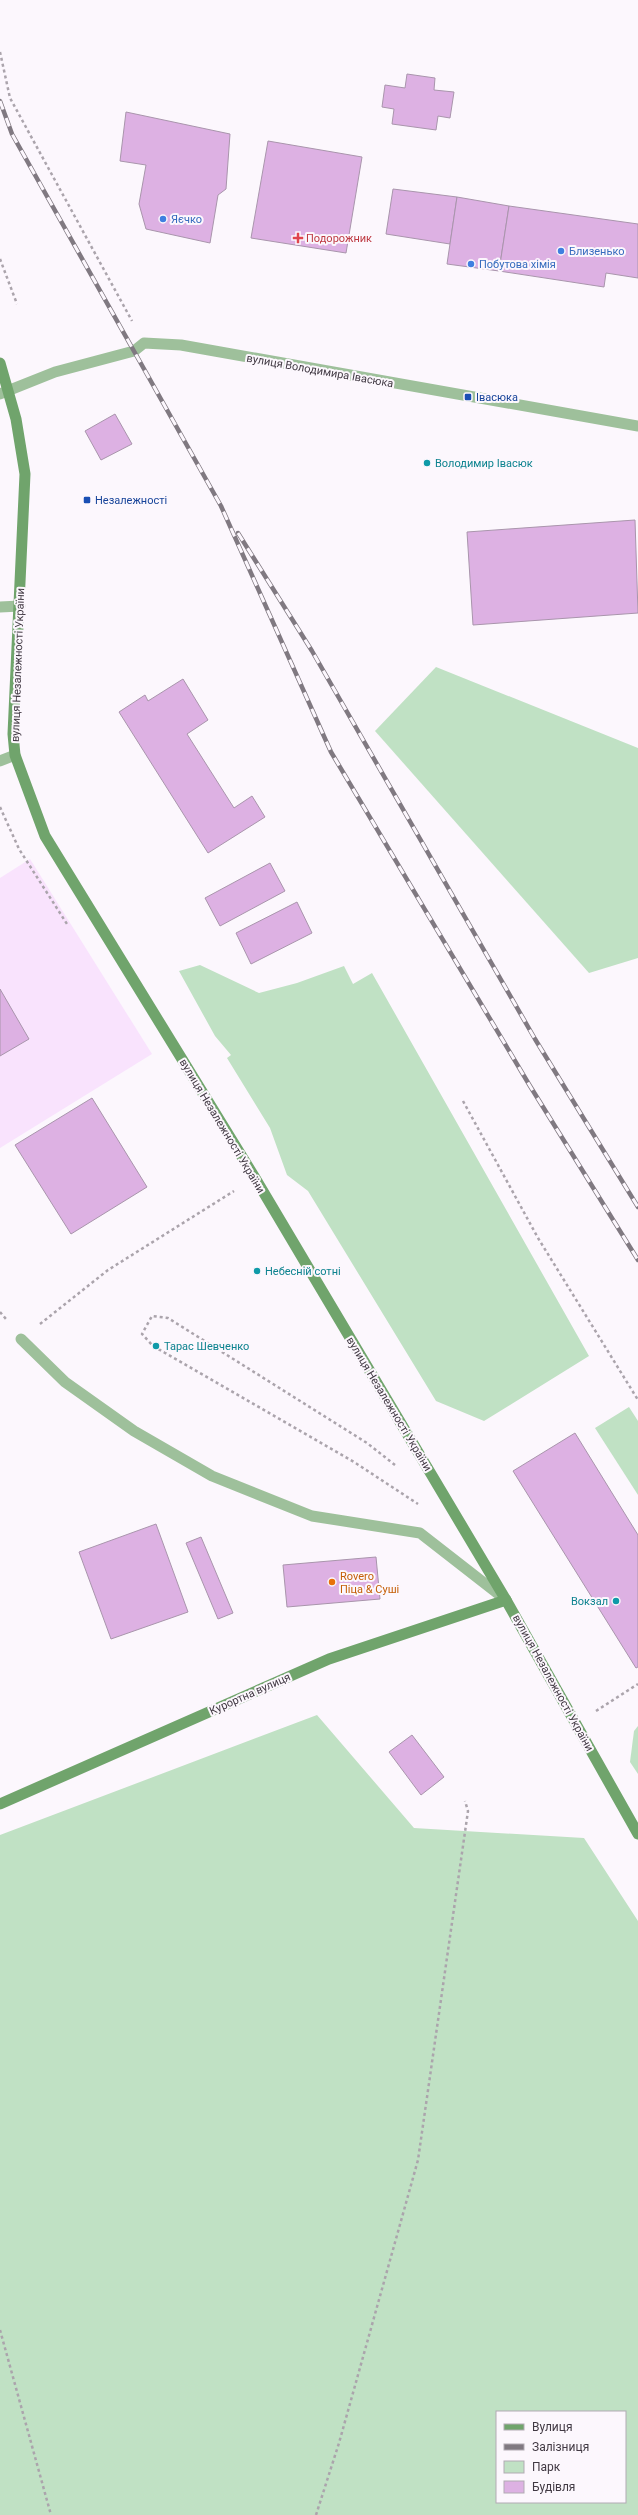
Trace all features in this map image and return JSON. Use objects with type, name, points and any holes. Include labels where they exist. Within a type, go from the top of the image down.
[{"type":"main road","name":"вулиця Незалежності України","points":[[0,363],[5,392],[18,426],[25,474],[13,734],[15,755],[45,836],[255,1178],[506,1600],[638,1834]]},
{"type":"main road","name":"Курортна вулиця","points":[[0,1804],[329,1659],[506,1600]]},
{"type":"street","points":[[5,392],[55,372],[134,351],[144,343]]},
{"type":"street","name":"вулиця Володимира Івасюка","points":[[144,343],[181,345],[638,426]]},
{"type":"street","points":[[0,607],[20,606]]},
{"type":"street","points":[[0,762],[15,755]]},
{"type":"street","points":[[21,1339],[65,1382],[134,1431],[212,1476],[312,1516],[420,1533],[506,1600]]},
{"type":"path","points":[[0,52],[10,98],[144,343]]},
{"type":"path","points":[[0,259],[17,304]]},
{"type":"path","points":[[463,1101],[538,1238],[638,1400]]},
{"type":"path","points":[[21,1339],[108,1270],[255,1178]]},
{"type":"path","points":[[398,1468],[367,1443],[168,1318],[152,1316],[142,1334],[154,1346],[354,1462],[421,1506]]},
{"type":"path","points":[[576,1724],[638,1684]]},
{"type":"path","points":[[316,2515],[339,2443],[418,2160],[468,1812],[465,1800]]},
{"type":"path","points":[[0,2330],[51,2515]]},
{"type":"shaded area","points":[[30,859],[152,1054],[0,1148],[0,878]]},
{"type":"green space","points":[[436,667],[638,748],[638,958],[589,973],[375,731]]},
{"type":"green space","points":[[200,965],[259,993],[297,983],[344,966],[353,984],[372,973],[589,1356],[484,1421],[436,1401],[308,1191],[287,1175],[270,1128],[227,1058],[231,1055],[215,1036],[179,971]]},
{"type":"green space","points":[[629,1407],[638,1421],[638,1495],[595,1428]]},
{"type":"green space","points":[[317,1715],[414,1828],[584,1838],[638,1921],[638,2515],[0,2515],[0,1835]]},
{"type":"green space","points":[[638,1726],[638,1774],[630,1762],[634,1731]]},
{"type":"building","points":[[407,74],[435,78],[434,90],[454,92],[450,118],[438,116],[436,130],[392,124],[394,109],[382,107],[385,85],[405,88]]},
{"type":"building","points":[[126,112],[230,134],[226,189],[218,195],[210,243],[146,229],[139,204],[146,165],[120,161]]},
{"type":"building","points":[[268,141],[362,157],[346,253],[251,238]]},
{"type":"building","points":[[393,189],[457,197],[450,244],[386,234]]},
{"type":"building","points":[[457,197],[509,206],[499,271],[447,264]]},
{"type":"building","points":[[509,206],[638,224],[638,278],[606,273],[604,287],[499,271]]},
{"type":"building","points":[[115,414],[132,444],[101,460],[85,431]]},
{"type":"building","points":[[635,520],[638,613],[473,625],[467,532]]},
{"type":"building","points":[[183,679],[208,720],[187,734],[234,808],[252,796],[265,817],[208,853],[119,712],[145,695],[148,701]]},
{"type":"building","points":[[270,863],[285,891],[220,926],[205,898]]},
{"type":"building","points":[[297,902],[312,933],[251,964],[236,933]]},
{"type":"building","points":[[0,989],[29,1039],[0,1056]]},
{"type":"building","points":[[92,1098],[147,1187],[71,1234],[15,1145]]},
{"type":"building","name":"Вокзал","points":[[575,1433],[638,1535],[638,1667],[636,1668],[513,1471]]},
{"type":"building","points":[[156,1524],[188,1612],[111,1639],[79,1552]]},
{"type":"building","points":[[201,1537],[233,1613],[218,1619],[186,1543]]},
{"type":"building","name":"Rovero Піца & Суші","points":[[376,1557],[380,1599],[287,1607],[283,1565]]},
{"type":"building","points":[[412,1735],[444,1777],[421,1795],[389,1752]]},
{"type":"railway","points":[[0,101],[12,134],[221,506],[331,752],[530,1086],[638,1260]]},
{"type":"railway","points":[[238,533],[312,651],[535,1039],[638,1207]]},
{"type":"place","name":"Яєчко","points":[[163,219]]},
{"type":"place","name":"Подорожник","points":[[298,238]]},
{"type":"place","name":"Близенько","points":[[561,251]]},
{"type":"place","name":"Побутова хімія","points":[[471,264]]},
{"type":"place","name":"Івасюка","points":[[468,397]]},
{"type":"place","name":"Володимир Івасюк","points":[[427,463]]},
{"type":"place","name":"Незалежності","points":[[87,500]]},
{"type":"place","name":"Небесній сотні","points":[[257,1271]]},
{"type":"place","name":"Тарас Шевченко","points":[[156,1346]]},
{"type":"place","name":"Rovero Піца & Суші","points":[[332,1582]]},
{"type":"place","name":"Вокзал","points":[[616,1601]]}]
